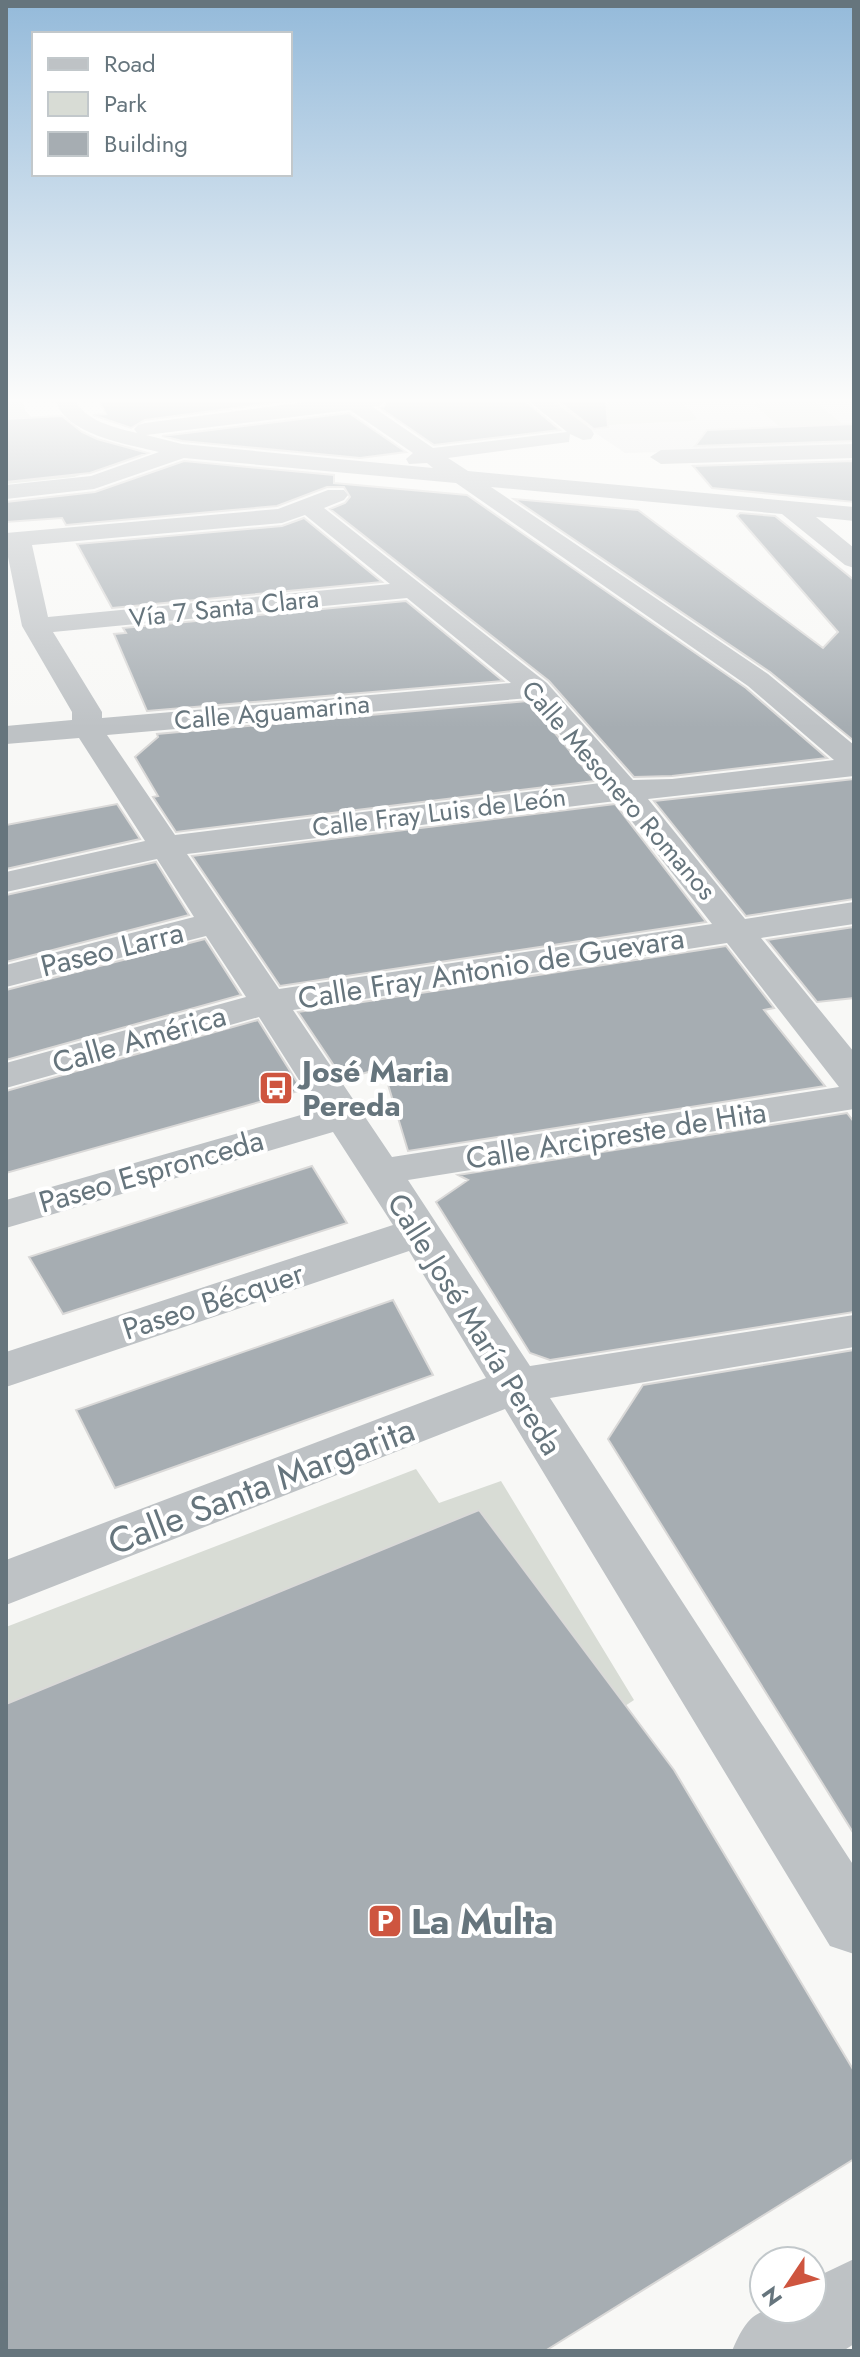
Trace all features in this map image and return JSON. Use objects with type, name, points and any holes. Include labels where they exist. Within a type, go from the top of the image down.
[{"type":"street","points":[[12,540],[282,516],[310,508]]},
{"type":"street","name":"Calle Mesonero Romanos","points":[[310,508],[537,689],[624,790],[854,1079]]},
{"type":"street","points":[[508,508],[758,680],[854,764]]},
{"type":"street","points":[[789,508],[854,514]]},
{"type":"street","points":[[789,508],[854,560]]},
{"type":"street","name":"Calle José María Pereda","points":[[12,540],[25,613],[87,712],[88,729],[420,1232],[854,1924]]},
{"type":"street","name":"Vía 7 Santa Clara","points":[[25,613],[412,590]]},
{"type":"street","name":"Calle Aguamarina","points":[[6,735],[537,689]]},
{"type":"street","name":"Calle Fray Luis de León","points":[[6,882],[168,846],[624,790],[672,789],[854,764]]},
{"type":"street","name":"Calle Fray Antonio de Guevara","points":[[271,1002],[854,913]]},
{"type":"street","name":"Paseo Larra","points":[[6,976],[218,922]]},
{"type":"street","name":"Calle América","points":[[6,1076],[271,1002]]},
{"type":"street","name":"Calle Arcipreste de Hita","points":[[378,1172],[854,1097]]},
{"type":"street","name":"Paseo Espronceda","points":[[12,1212],[342,1116]]},
{"type":"street","name":"Paseo Bécquer","points":[[6,1370],[420,1232]]},
{"type":"street","name":"Calle Santa Margarita","points":[[6,1583],[515,1386],[854,1331]]},
{"type":"street","points":[[772,2351],[854,2298]]},
{"type":"green space","points":[[416,1469],[439,1503],[501,1481],[634,1700],[625,1706],[6,1704],[6,1627]]},
{"type":"building","points":[[6,508],[255,508],[66,525],[62,518],[6,522]]},
{"type":"building","points":[[486,508],[746,688],[827,758],[672,776],[634,777],[549,681],[330,509]]},
{"type":"building","points":[[527,508],[638,510],[823,648],[838,632],[737,516],[740,513],[775,516],[854,580],[854,741],[770,672]]},
{"type":"building","points":[[304,518],[382,582],[112,608],[77,544],[282,526]]},
{"type":"building","points":[[406,601],[503,681],[147,711],[114,634],[126,633],[123,628]]},
{"type":"building","points":[[528,701],[595,781],[176,832],[153,797],[158,796],[135,757],[158,737],[157,734]]},
{"type":"building","points":[[854,779],[854,899],[746,916],[654,801]]},
{"type":"building","points":[[117,804],[140,839],[6,869],[6,825]]},
{"type":"building","points":[[615,804],[706,922],[280,986],[192,856]]},
{"type":"building","points":[[156,862],[189,915],[6,962],[6,895]]},
{"type":"building","points":[[854,927],[854,998],[817,1002],[767,940]]},
{"type":"building","points":[[205,939],[241,995],[6,1060],[6,990]]},
{"type":"building","points":[[726,946],[774,1008],[764,1010],[825,1086],[408,1151],[383,1068],[343,1079],[298,1012]]},
{"type":"building","points":[[258,1020],[302,1090],[281,1096],[263,1088],[270,1099],[6,1173],[6,1091]]},
{"type":"building","points":[[847,1113],[854,1122],[854,1312],[550,1360],[530,1353],[436,1202],[468,1180],[458,1175]]},
{"type":"building","points":[[312,1166],[347,1223],[63,1314],[29,1257]]},
{"type":"building","points":[[393,1300],[433,1375],[115,1488],[76,1410]]},
{"type":"building","points":[[854,1350],[854,1834],[608,1439],[643,1385]]},
{"type":"building","name":"La Multa","points":[[479,1510],[674,1770],[854,2071],[854,2159],[545,2351],[6,2351],[6,1704]]},
{"type":"place","name":"José Maria Pereda","points":[[276,1088]]},
{"type":"place","name":"La Multa","points":[[385,1921]]}]
